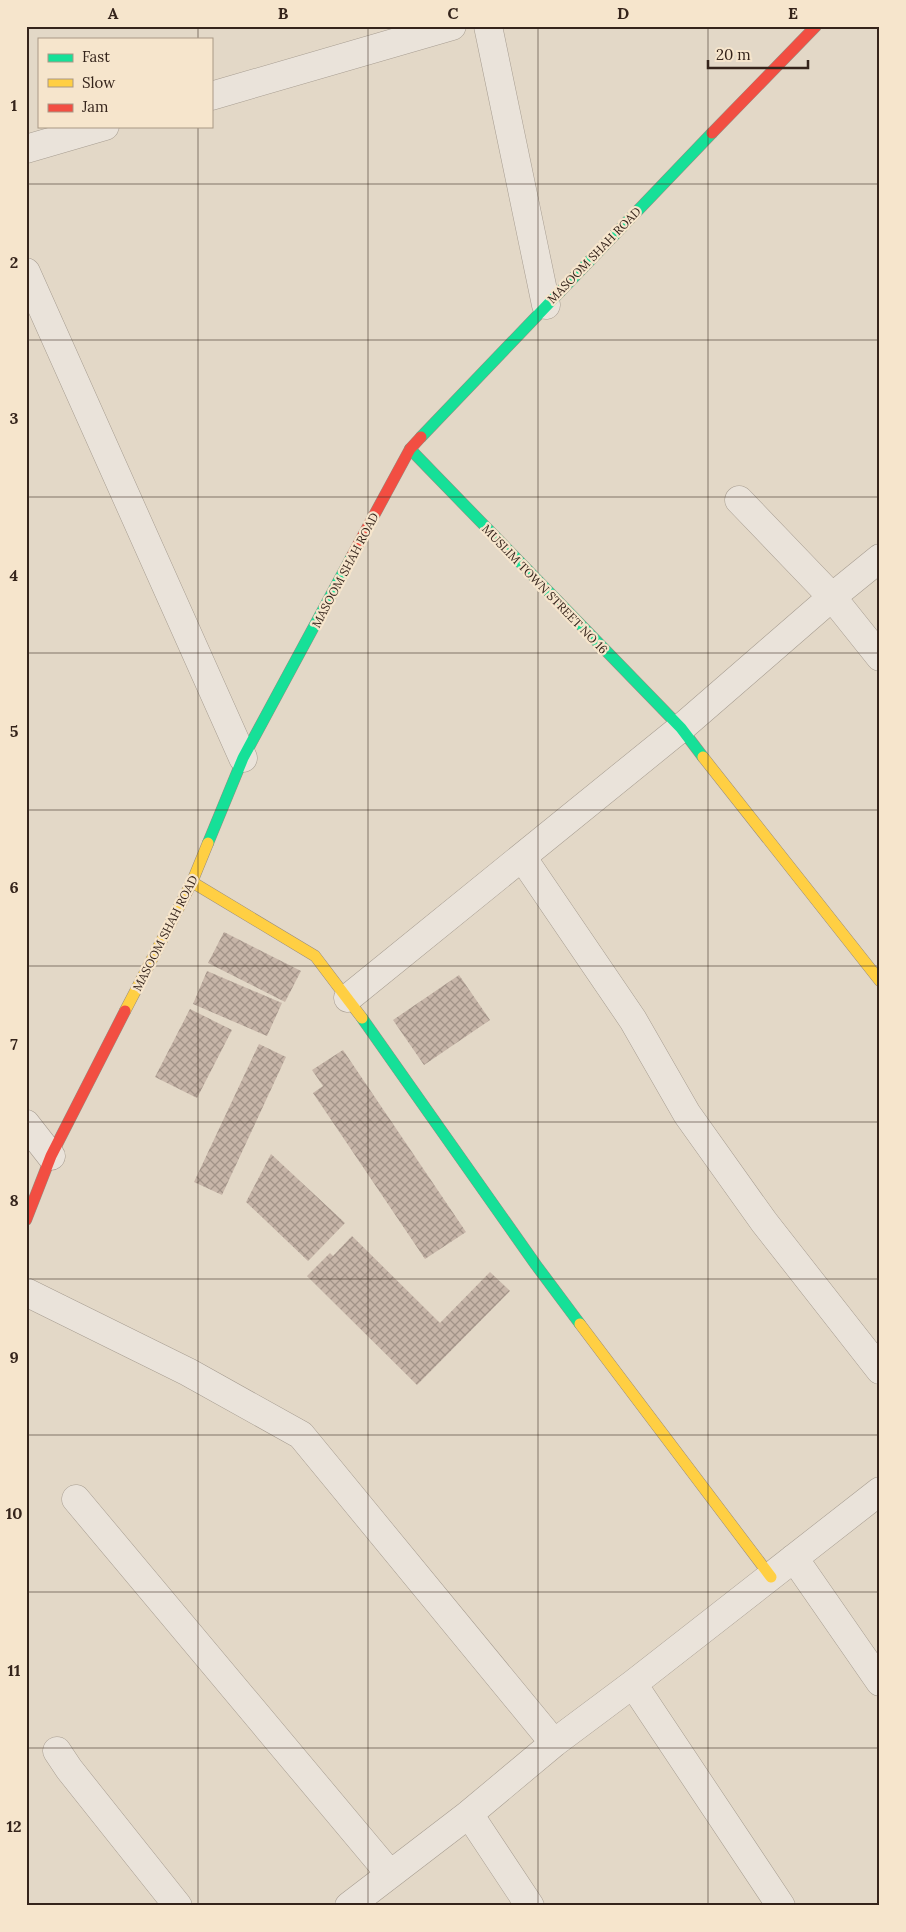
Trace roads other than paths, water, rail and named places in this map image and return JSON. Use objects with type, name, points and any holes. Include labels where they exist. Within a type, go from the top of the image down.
[{"type":"street","points":[[212,96],[452,26]]},
{"type":"street","points":[[488,26],[546,305]]},
{"type":"street","name":"MASOOM SHAH ROAD","points":[[26,1220],[51,1156],[192,882],[243,758],[410,449],[546,305],[816,26]]},
{"type":"street","points":[[26,149],[98,128]]},
{"type":"street","points":[[26,272],[243,758]]},
{"type":"street","name":"MUSLIM TOWN STREET NO 16","points":[[410,449],[681,728],[880,981]]},
{"type":"street","points":[[739,500],[832,597],[880,657]]},
{"type":"street","points":[[348,998],[681,728],[832,597],[880,558]]},
{"type":"street","points":[[522,856],[633,1020],[692,1122],[764,1222],[880,1370]]},
{"type":"street","points":[[192,882],[315,956],[348,998],[536,1265],[771,1577]]},
{"type":"street","points":[[26,1124],[51,1156]]},
{"type":"street","points":[[26,1292],[188,1372],[300,1435],[554,1743]]},
{"type":"street","points":[[349,1906],[468,1814],[554,1743],[633,1684],[880,1491]]},
{"type":"street","points":[[76,1499],[390,1874]]},
{"type":"street","points":[[794,1558],[880,1682]]},
{"type":"street","points":[[633,1684],[781,1906]]},
{"type":"street","points":[[57,1751],[69,1769],[178,1906]]},
{"type":"street","points":[[468,1814],[530,1906]]}]
